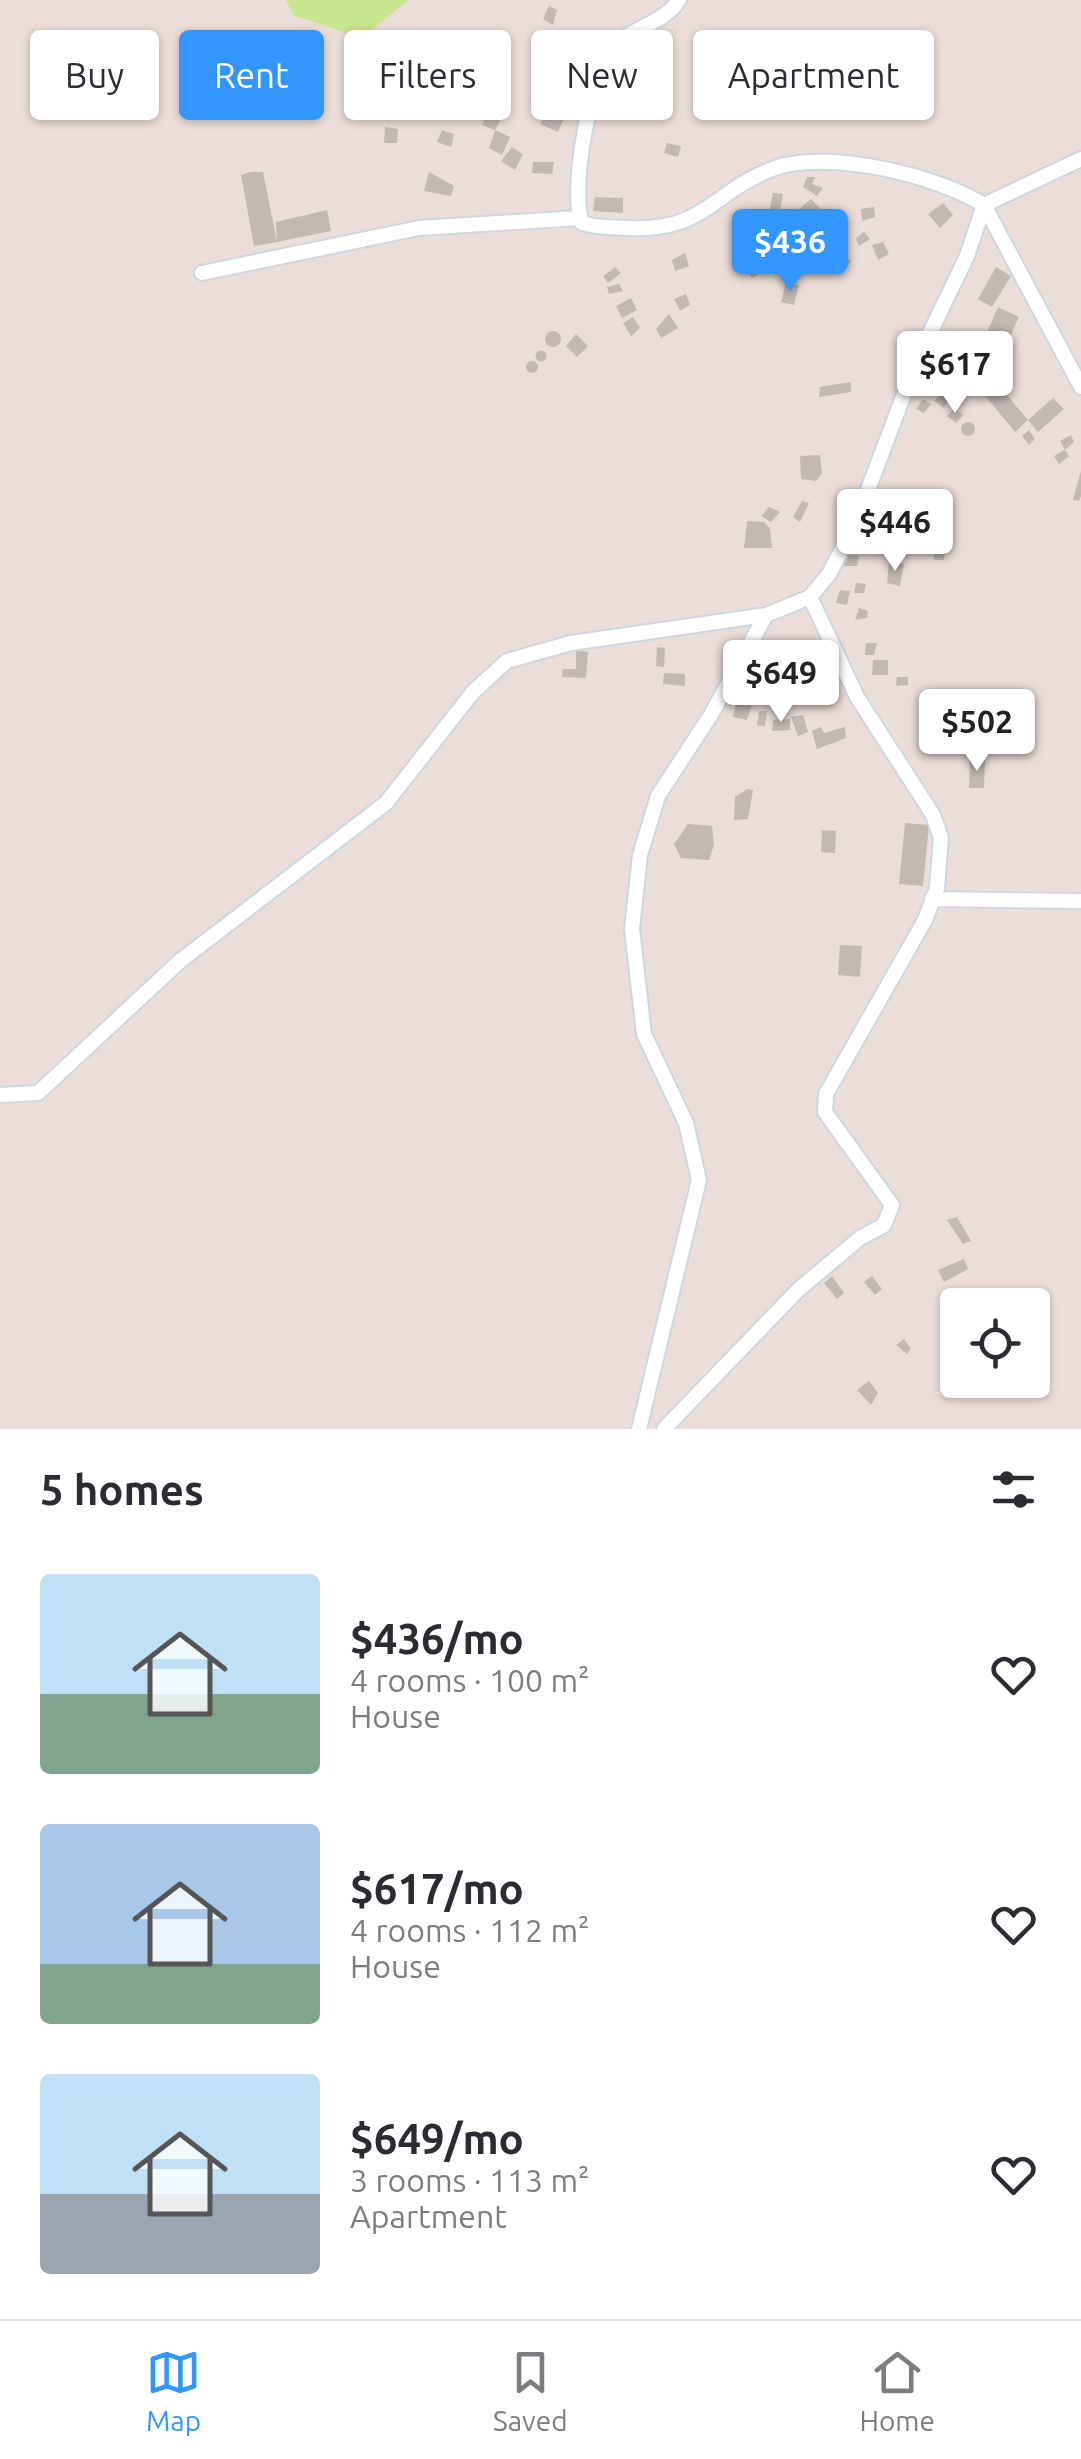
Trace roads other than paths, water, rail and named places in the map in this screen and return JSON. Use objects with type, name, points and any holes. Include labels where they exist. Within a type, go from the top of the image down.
[{"type":"street","points":[[580,218],[582,147],[606,60],[620,42],[665,16],[679,0]]},
{"type":"street","points":[[0,1095],[38,1093],[180,960],[359,827],[409,778],[473,692],[507,661],[571,643],[766,615],[810,597],[829,574],[855,524],[917,360],[968,256],[984,205],[1081,158]]},
{"type":"street","points":[[202,273],[419,228],[580,218],[591,226],[672,227],[702,214],[772,169],[803,163],[843,164],[926,179],[958,189],[984,205],[1081,387]]},
{"type":"street","points":[[664,1429],[798,1290],[890,1219],[892,1204],[825,1112],[826,1094],[932,899],[942,860],[941,838],[933,815],[857,697],[810,597]]},
{"type":"street","points":[[639,1429],[699,1180],[696,1150],[686,1123],[644,1034],[632,929],[640,855],[658,796],[712,714],[766,615]]},
{"type":"street","points":[[932,899],[1081,902]]}]
